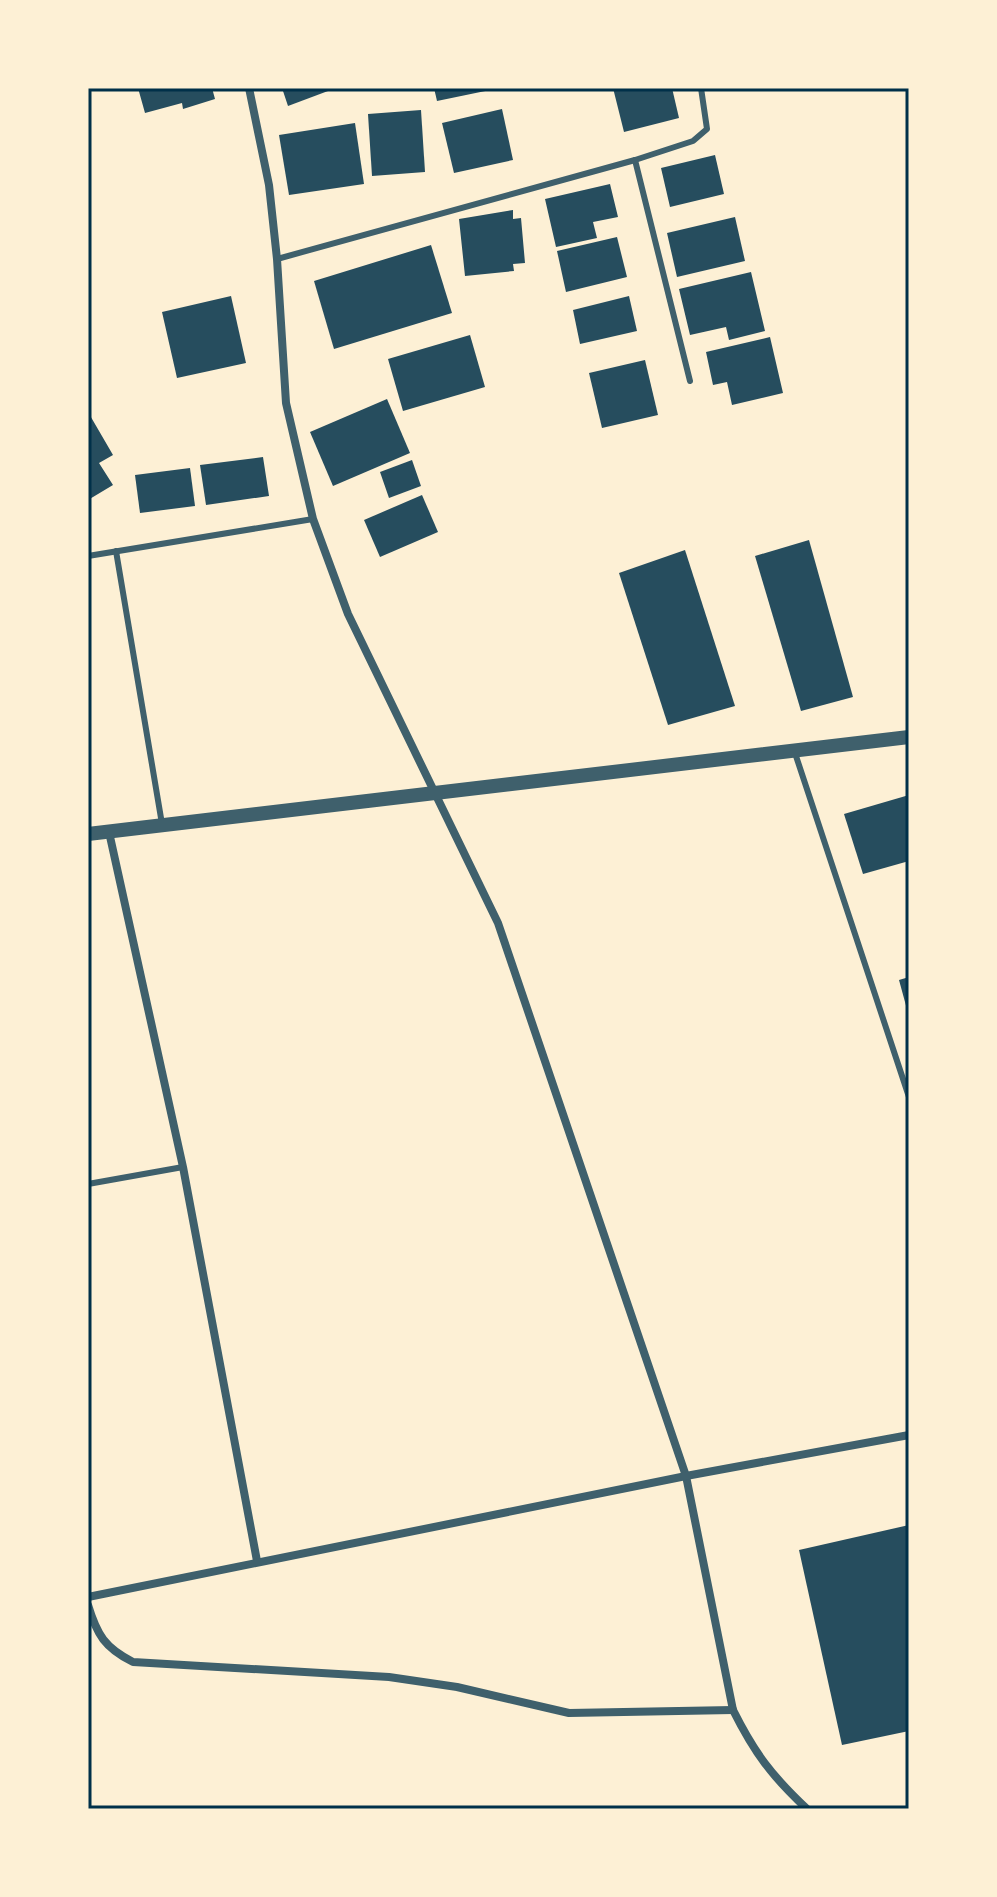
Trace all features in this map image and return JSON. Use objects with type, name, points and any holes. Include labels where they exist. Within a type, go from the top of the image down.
[{"type":"street","points":[[249,88],[269,185],[286,403],[313,519],[348,614],[498,923],[686,1476],[733,1710],[748,1741],[774,1777],[807,1809]]},
{"type":"street","points":[[88,834],[909,737]]},
{"type":"street","points":[[109,832],[183,1167],[257,1561]]},
{"type":"street","points":[[88,1597],[686,1476],[909,1435]]},
{"type":"street","points":[[88,1605],[102,1640],[115,1653],[133,1662],[389,1677],[457,1687],[569,1713],[733,1710]]},
{"type":"lane","points":[[277,259],[635,160],[693,141],[707,129],[701,88]]},
{"type":"lane","points":[[635,160],[690,381]]},
{"type":"lane","points":[[88,556],[313,519]]},
{"type":"lane","points":[[116,551],[162,827]]},
{"type":"lane","points":[[794,750],[909,1097]]},
{"type":"lane","points":[[88,1184],[183,1167]]},
{"type":"building","points":[[138,88],[212,88],[215,99],[183,109],[182,103],[145,113]]},
{"type":"building","points":[[282,88],[336,88],[288,106]]},
{"type":"building","points":[[434,88],[494,88],[495,89],[437,101]]},
{"type":"building","points":[[613,88],[672,88],[679,118],[624,132]]},
{"type":"building","points":[[502,109],[513,160],[454,173],[442,123]]},
{"type":"building","points":[[421,110],[425,172],[372,176],[368,114]]},
{"type":"building","points":[[355,123],[364,184],[289,195],[279,135]]},
{"type":"building","points":[[715,155],[724,194],[670,207],[661,168]]},
{"type":"building","points":[[610,184],[618,217],[593,222],[597,238],[556,247],[545,199]]},
{"type":"building","points":[[513,210],[513,219],[521,218],[525,263],[513,264],[514,271],[465,276],[459,219]]},
{"type":"building","points":[[735,217],[745,261],[677,277],[667,233]]},
{"type":"building","points":[[617,237],[627,277],[566,292],[557,251]]},
{"type":"building","points":[[431,245],[452,313],[334,349],[314,281]]},
{"type":"building","points":[[751,272],[765,331],[729,340],[726,327],[690,335],[679,289]]},
{"type":"building","points":[[231,296],[246,363],[177,378],[162,312]]},
{"type":"building","points":[[629,296],[637,331],[580,344],[573,310]]},
{"type":"building","points":[[470,335],[485,387],[403,411],[388,359]]},
{"type":"building","points":[[770,337],[783,393],[732,405],[727,382],[713,385],[706,352]]},
{"type":"building","points":[[645,360],[658,415],[602,428],[589,373]]},
{"type":"building","points":[[387,399],[410,453],[333,486],[310,432]]},
{"type":"building","points":[[88,412],[113,455],[99,463],[113,485],[88,500]]},
{"type":"building","points":[[263,457],[269,496],[206,505],[200,465]]},
{"type":"building","points":[[412,460],[421,486],[389,498],[380,472]]},
{"type":"building","points":[[190,468],[195,506],[140,513],[135,475]]},
{"type":"building","points":[[422,495],[438,532],[380,557],[364,520]]},
{"type":"building","points":[[809,540],[853,697],[801,711],[755,556]]},
{"type":"building","points":[[685,550],[735,706],[668,725],[619,573]]},
{"type":"building","points":[[909,795],[909,861],[863,874],[844,814]]},
{"type":"building","points":[[909,977],[909,1012],[908,1013],[899,980]]},
{"type":"building","points":[[909,1525],[909,1731],[842,1745],[799,1550]]}]
